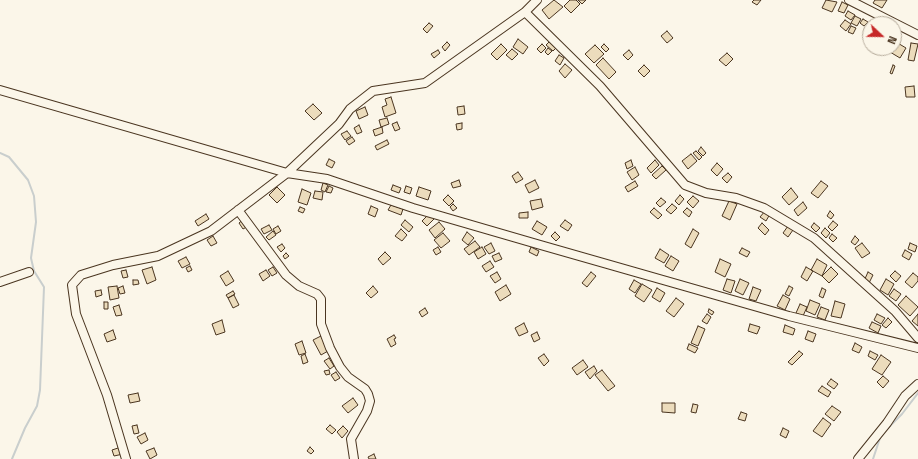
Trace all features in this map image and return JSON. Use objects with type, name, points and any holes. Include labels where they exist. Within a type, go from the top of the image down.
[{"type":"street","points":[[126,459],[107,395],[76,314],[72,285],[81,275],[113,265],[158,256],[211,231],[288,173],[339,124],[350,109],[373,91],[425,83],[525,12],[538,0]]},
{"type":"street","points":[[849,0],[918,35]]},
{"type":"street","points":[[525,12],[600,86],[685,185],[706,193],[736,198],[764,208],[814,238],[895,311],[918,338]]},
{"type":"street","points":[[0,90],[288,173],[327,179],[413,208],[789,316],[918,348]]},
{"type":"street","points":[[238,210],[286,275],[299,286],[317,294],[321,299],[321,324],[330,348],[340,367],[348,377],[365,388],[368,394],[370,401],[351,439],[354,459]]},
{"type":"street","points":[[0,282],[29,272]]},
{"type":"street","points":[[858,459],[887,423],[904,396],[918,384]]},
{"type":"building","points":[[554,0],[563,7],[549,19],[542,10]]},
{"type":"building","points":[[570,0],[576,0],[580,4],[571,13],[564,6]]},
{"type":"building","points":[[578,0],[586,0],[582,4]]},
{"type":"building","points":[[754,0],[761,0],[757,5],[752,2]]},
{"type":"building","points":[[826,0],[837,2],[832,12],[822,8]]},
{"type":"building","points":[[875,0],[887,0],[882,8],[873,3]]},
{"type":"building","points":[[842,2],[848,5],[844,13],[838,11]]},
{"type":"building","points":[[848,11],[855,15],[851,20],[845,16]]},
{"type":"building","points":[[855,16],[861,19],[857,26],[851,23]]},
{"type":"building","points":[[845,20],[851,24],[846,31],[840,26]]},
{"type":"building","points":[[429,23],[433,26],[427,33],[423,29]]},
{"type":"building","points":[[851,26],[856,28],[853,34],[848,32]]},
{"type":"building","points":[[667,31],[673,38],[667,43],[661,36]]},
{"type":"building","points":[[518,39],[528,47],[523,54],[513,47]]},
{"type":"building","points":[[551,40],[558,46],[553,51],[546,45]]},
{"type":"building","points":[[447,42],[450,45],[445,51],[442,47]]},
{"type":"building","points":[[911,43],[918,44],[914,61],[908,60]]},
{"type":"building","points":[[501,44],[507,50],[497,60],[491,54]]},
{"type":"building","points":[[542,44],[546,48],[541,53],[537,49]]},
{"type":"building","points":[[604,44],[609,49],[606,52],[601,47]]},
{"type":"building","points":[[595,45],[604,54],[594,63],[585,54]]},
{"type":"building","points":[[902,46],[906,48],[902,55]]},
{"type":"building","points":[[548,48],[552,51],[548,55],[545,52]]},
{"type":"building","points":[[512,49],[518,54],[512,60],[506,55]]},
{"type":"building","points":[[438,50],[440,53],[434,58],[431,54]]},
{"type":"building","points":[[629,50],[633,55],[628,60],[623,55]]},
{"type":"building","points":[[727,53],[733,59],[726,66],[719,60]]},
{"type":"building","points":[[559,55],[564,58],[560,65],[555,61]]},
{"type":"building","points":[[603,58],[616,72],[609,79],[596,65]]},
{"type":"building","points":[[565,64],[572,70],[565,78],[559,71]]},
{"type":"building","points":[[644,65],[650,71],[644,77],[638,71]]},
{"type":"building","points":[[893,65],[895,66],[892,74],[890,73]]},
{"type":"building","points":[[914,86],[915,97],[906,97],[905,87]]},
{"type":"building","points":[[391,97],[396,113],[385,117],[382,107],[387,105],[385,99]]},
{"type":"building","points":[[313,104],[322,113],[314,120],[305,111]]},
{"type":"building","points":[[464,106],[465,114],[458,115],[457,107]]},
{"type":"building","points":[[365,107],[368,115],[359,119],[356,111]]},
{"type":"building","points":[[387,118],[389,124],[381,127],[379,120]]},
{"type":"building","points":[[397,122],[400,129],[395,131],[392,124]]},
{"type":"building","points":[[462,123],[462,129],[457,130],[456,124]]},
{"type":"building","points":[[359,125],[362,132],[357,134],[354,128]]},
{"type":"building","points":[[382,127],[383,133],[375,136],[373,130]]},
{"type":"building","points":[[347,131],[351,136],[345,140],[341,134]]},
{"type":"building","points":[[352,137],[355,141],[349,145],[346,141]]},
{"type":"building","points":[[387,140],[389,144],[377,150],[375,146]]},
{"type":"building","points":[[701,147],[706,153],[703,156],[698,151]]},
{"type":"building","points":[[696,151],[702,157],[699,160],[693,153]]},
{"type":"building","points":[[691,154],[697,161],[688,169],[682,161]]},
{"type":"building","points":[[329,159],[335,162],[332,168],[326,165]]},
{"type":"building","points":[[631,160],[633,166],[627,169],[625,163]]},
{"type":"building","points":[[655,160],[659,165],[651,173],[647,168]]},
{"type":"building","points":[[717,163],[723,169],[717,176],[711,170]]},
{"type":"building","points":[[662,166],[666,170],[656,179],[652,175]]},
{"type":"building","points":[[635,167],[639,175],[632,180],[627,172]]},
{"type":"building","points":[[518,172],[523,179],[516,183],[512,176]]},
{"type":"building","points":[[728,173],[732,177],[727,183],[722,178]]},
{"type":"building","points":[[459,180],[461,186],[453,188],[451,183]]},
{"type":"building","points":[[535,180],[539,188],[529,193],[525,185]]},
{"type":"building","points":[[635,181],[638,186],[628,192],[625,187]]},
{"type":"building","points":[[821,181],[828,186],[818,198],[811,193]]},
{"type":"building","points":[[323,183],[328,185],[325,192],[321,190]]},
{"type":"building","points":[[393,185],[401,188],[399,193],[391,190]]},
{"type":"building","points":[[329,186],[333,188],[331,193],[326,192]]},
{"type":"building","points":[[406,186],[412,188],[410,194],[404,192]]},
{"type":"building","points":[[277,187],[285,195],[277,203],[269,195]]},
{"type":"building","points":[[419,187],[431,191],[428,200],[416,196]]},
{"type":"building","points":[[791,188],[798,197],[789,205],[782,197]]},
{"type":"building","points":[[302,189],[311,193],[307,205],[298,202]]},
{"type":"building","points":[[315,191],[323,192],[322,200],[313,198]]},
{"type":"building","points":[[448,195],[454,201],[449,206],[443,200]]},
{"type":"building","points":[[680,195],[684,199],[679,205],[675,201]]},
{"type":"building","points":[[693,196],[699,201],[693,208],[687,202]]},
{"type":"building","points":[[661,198],[666,202],[660,207],[656,203]]},
{"type":"building","points":[[541,199],[543,207],[532,210],[530,201]]},
{"type":"building","points":[[729,201],[737,204],[730,220],[722,216]]},
{"type":"building","points":[[803,202],[807,208],[798,216],[794,210]]},
{"type":"building","points":[[453,204],[457,208],[453,211],[450,207]]},
{"type":"building","points":[[672,204],[677,208],[671,214],[666,210]]},
{"type":"building","points":[[391,205],[403,209],[401,215],[388,210]]},
{"type":"building","points":[[371,206],[378,209],[375,217],[368,214]]},
{"type":"building","points":[[300,207],[305,209],[303,213],[298,211]]},
{"type":"building","points":[[654,208],[662,215],[658,219],[650,212]]},
{"type":"building","points":[[687,208],[692,212],[689,217],[683,212]]},
{"type":"building","points":[[765,211],[770,214],[766,221],[760,217]]},
{"type":"building","points":[[830,211],[834,215],[831,219],[827,216]]},
{"type":"building","points":[[528,212],[528,218],[519,218],[519,213]]},
{"type":"building","points":[[206,214],[209,219],[198,226],[195,221]]},
{"type":"building","points":[[429,214],[434,219],[427,226],[422,221]]},
{"type":"building","points":[[245,218],[250,225],[243,229],[239,223]]},
{"type":"building","points":[[405,220],[413,227],[409,232],[401,225]]},
{"type":"building","points":[[565,220],[572,225],[568,231],[560,226]]},
{"type":"building","points":[[537,221],[547,227],[542,235],[532,229]]},
{"type":"building","points":[[833,221],[838,225],[832,231],[828,227]]},
{"type":"building","points":[[439,222],[445,229],[435,238],[429,230]]},
{"type":"building","points":[[762,223],[769,230],[765,235],[758,228]]},
{"type":"building","points":[[814,223],[820,228],[816,232],[811,227]]},
{"type":"building","points":[[269,225],[272,230],[264,234],[261,229]]},
{"type":"building","points":[[278,226],[281,231],[276,234],[273,229]]},
{"type":"building","points":[[788,226],[793,230],[788,237],[783,233]]},
{"type":"building","points":[[825,228],[830,233],[826,238],[821,233]]},
{"type":"building","points":[[401,229],[407,235],[402,241],[395,236]]},
{"type":"building","points":[[693,229],[699,233],[691,248],[685,244]]},
{"type":"building","points":[[273,231],[276,235],[269,240],[266,237]]},
{"type":"building","points":[[467,232],[474,238],[468,245],[462,240]]},
{"type":"building","points":[[555,232],[560,237],[556,241],[551,236]]},
{"type":"building","points":[[443,233],[450,241],[441,248],[434,240]]},
{"type":"building","points":[[832,234],[837,238],[833,242],[829,238]]},
{"type":"building","points":[[213,236],[217,243],[211,246],[207,240]]},
{"type":"building","points":[[855,236],[859,240],[855,245],[851,242]]},
{"type":"building","points":[[475,241],[480,247],[469,255],[464,249]]},
{"type":"building","points":[[491,243],[495,251],[489,254],[484,247]]},
{"type":"building","points":[[862,243],[870,253],[862,258],[855,248]]},
{"type":"building","points":[[910,243],[917,246],[915,252],[908,249]]},
{"type":"building","points":[[282,244],[285,248],[281,252],[277,247]]},
{"type":"building","points":[[438,247],[441,252],[436,255],[433,250]]},
{"type":"building","points":[[482,247],[486,254],[478,259],[474,252]]},
{"type":"building","points":[[531,247],[539,251],[537,256],[529,252]]},
{"type":"building","points":[[742,248],[750,252],[747,257],[739,253]]},
{"type":"building","points":[[660,249],[669,255],[664,263],[655,258]]},
{"type":"building","points":[[905,250],[912,254],[909,260],[902,256]]},
{"type":"building","points":[[385,252],[391,258],[383,265],[378,259]]},
{"type":"building","points":[[286,253],[289,256],[285,259],[283,256]]},
{"type":"building","points":[[499,253],[502,259],[495,262],[492,256]]},
{"type":"building","points":[[671,256],[679,261],[673,271],[665,266]]},
{"type":"building","points":[[186,257],[190,264],[182,268],[178,261]]},
{"type":"building","points":[[720,259],[731,264],[725,277],[715,272]]},
{"type":"building","points":[[817,259],[827,265],[822,276],[811,270]]},
{"type":"building","points":[[490,261],[494,267],[486,272],[482,266]]},
{"type":"building","points":[[190,266],[192,270],[188,272],[186,268]]},
{"type":"building","points":[[152,267],[156,280],[147,284],[142,270]]},
{"type":"building","points":[[273,267],[277,273],[272,276],[268,270]]},
{"type":"building","points":[[806,267],[813,271],[807,281],[801,277]]},
{"type":"building","points":[[831,267],[838,274],[829,283],[822,276]]},
{"type":"building","points":[[126,270],[128,277],[123,278],[121,271]]},
{"type":"building","points":[[266,270],[270,276],[263,281],[259,274]]},
{"type":"building","points":[[228,271],[234,281],[226,286],[220,276]]},
{"type":"building","points":[[895,271],[901,276],[896,282],[890,276]]},
{"type":"building","points":[[497,272],[501,279],[495,283],[490,276]]},
{"type":"building","points":[[591,272],[596,276],[587,287],[582,283]]},
{"type":"building","points":[[868,272],[873,275],[869,283],[864,281]]},
{"type":"building","points":[[913,273],[918,277],[918,281],[912,288],[905,282]]},
{"type":"building","points":[[727,279],[735,281],[731,293],[723,290]]},
{"type":"building","points":[[740,279],[749,283],[743,295],[735,291]]},
{"type":"building","points":[[886,279],[894,284],[888,295],[880,290]]},
{"type":"building","points":[[133,280],[138,280],[139,284],[133,285]]},
{"type":"building","points":[[634,280],[641,284],[635,293],[629,289]]},
{"type":"building","points":[[642,284],[652,290],[644,302],[635,296]]},
{"type":"building","points":[[506,285],[511,294],[500,301],[495,292]]},
{"type":"building","points":[[117,286],[119,298],[110,300],[108,287]]},
{"type":"building","points":[[123,286],[125,293],[120,294],[118,288]]},
{"type":"building","points":[[373,286],[378,292],[371,298],[366,293]]},
{"type":"building","points":[[789,286],[793,288],[789,296],[785,294]]},
{"type":"building","points":[[753,287],[761,290],[756,301],[749,299]]},
{"type":"building","points":[[657,288],[665,293],[660,302],[652,297]]},
{"type":"building","points":[[822,288],[826,290],[823,298],[819,296]]},
{"type":"building","points":[[894,289],[901,294],[896,301],[889,296]]},
{"type":"building","points":[[101,290],[102,295],[96,297],[95,291]]},
{"type":"building","points":[[233,291],[235,294],[228,298],[226,295]]},
{"type":"building","points":[[234,295],[239,305],[233,308],[228,298]]},
{"type":"building","points":[[783,295],[790,299],[785,310],[777,306]]},
{"type":"building","points":[[906,296],[918,307],[910,316],[898,305]]},
{"type":"building","points":[[676,298],[684,304],[674,317],[666,311]]},
{"type":"building","points":[[810,300],[820,304],[815,315],[806,311]]},
{"type":"building","points":[[835,301],[845,304],[841,318],[831,316]]},
{"type":"building","points":[[104,302],[108,302],[108,309],[104,309]]},
{"type":"building","points":[[800,304],[807,307],[803,316],[796,313]]},
{"type":"building","points":[[119,305],[122,315],[116,316],[113,307]]},
{"type":"building","points":[[821,307],[829,310],[825,320],[817,317]]},
{"type":"building","points":[[425,308],[428,313],[422,317],[419,312]]},
{"type":"building","points":[[709,309],[714,312],[712,315],[708,312]]},
{"type":"building","points":[[707,314],[711,317],[707,324],[702,321]]},
{"type":"building","points":[[877,314],[885,318],[881,324],[874,320]]},
{"type":"building","points":[[918,314],[918,326],[912,321]]},
{"type":"building","points":[[888,318],[892,322],[886,328],[882,325]]},
{"type":"building","points":[[222,320],[225,332],[216,335],[212,324]]},
{"type":"building","points":[[872,322],[881,326],[878,333],[869,328]]},
{"type":"building","points":[[524,323],[528,332],[519,336],[515,328]]},
{"type":"building","points":[[750,324],[760,327],[757,334],[748,331]]},
{"type":"building","points":[[785,325],[795,329],[793,335],[783,332]]},
{"type":"building","points":[[698,326],[705,329],[698,346],[691,343]]},
{"type":"building","points":[[113,330],[116,339],[107,342],[104,334]]},
{"type":"building","points":[[808,331],[816,334],[813,342],[805,339]]},
{"type":"building","points":[[537,332],[540,339],[534,342],[531,335]]},
{"type":"building","points":[[394,335],[396,338],[394,339],[396,344],[391,347],[387,339]]},
{"type":"building","points":[[321,336],[328,351],[321,355],[313,340]]},
{"type":"building","points":[[302,341],[306,353],[299,355],[295,344]]},
{"type":"building","points":[[855,343],[862,347],[859,353],[852,350]]},
{"type":"building","points":[[689,344],[698,348],[695,353],[687,349]]},
{"type":"building","points":[[799,351],[803,354],[792,365],[788,362]]},
{"type":"building","points":[[870,351],[878,355],[875,360],[868,356]]},
{"type":"building","points":[[305,354],[308,362],[303,364],[301,356]]},
{"type":"building","points":[[544,354],[549,361],[544,366],[538,358]]},
{"type":"building","points":[[881,355],[891,362],[882,375],[872,369]]},
{"type":"building","points":[[329,358],[334,366],[330,369],[324,361]]},
{"type":"building","points":[[583,360],[588,367],[577,375],[572,368]]},
{"type":"building","points":[[594,366],[597,371],[590,379],[585,372]]},
{"type":"building","points":[[329,370],[330,374],[326,375],[324,371]]},
{"type":"building","points":[[602,370],[615,386],[608,391],[595,375]]},
{"type":"building","points":[[336,372],[340,378],[335,381],[331,375]]},
{"type":"building","points":[[883,376],[889,381],[883,388],[877,382]]},
{"type":"building","points":[[831,379],[838,384],[834,389],[827,384]]},
{"type":"building","points":[[822,386],[831,392],[828,397],[818,391]]},
{"type":"building","points":[[138,393],[140,401],[130,403],[128,395]]},
{"type":"building","points":[[353,398],[358,405],[348,413],[342,406]]},
{"type":"building","points":[[662,403],[675,403],[675,413],[662,412]]},
{"type":"building","points":[[693,404],[698,405],[696,413],[691,412]]},
{"type":"building","points":[[832,406],[841,412],[834,421],[825,414]]},
{"type":"building","points":[[741,412],[747,414],[745,421],[738,419]]},
{"type":"building","points":[[823,418],[831,424],[822,437],[813,431]]},
{"type":"building","points":[[137,425],[139,433],[134,434],[132,426]]},
{"type":"building","points":[[330,425],[336,430],[332,434],[326,429]]},
{"type":"building","points":[[343,426],[348,431],[342,438],[337,432]]},
{"type":"building","points":[[783,428],[789,431],[786,438],[780,435]]},
{"type":"building","points":[[145,433],[148,440],[141,444],[137,437]]},
{"type":"building","points":[[121,447],[123,454],[114,456],[112,450]]},
{"type":"building","points":[[310,447],[314,451],[311,454],[307,451]]},
{"type":"building","points":[[154,448],[157,455],[150,459],[146,451]]},
{"type":"building","points":[[374,454],[376,459],[369,459],[368,457]]},
{"type":"waterway","points":[[0,153],[9,157],[28,180],[34,196],[36,222],[31,258],[34,271],[44,287],[40,390],[37,406],[25,428],[12,459]]},
{"type":"waterway","points":[[888,428],[902,414],[918,393]]},
{"type":"waterway","points":[[873,459],[880,438]]}]
